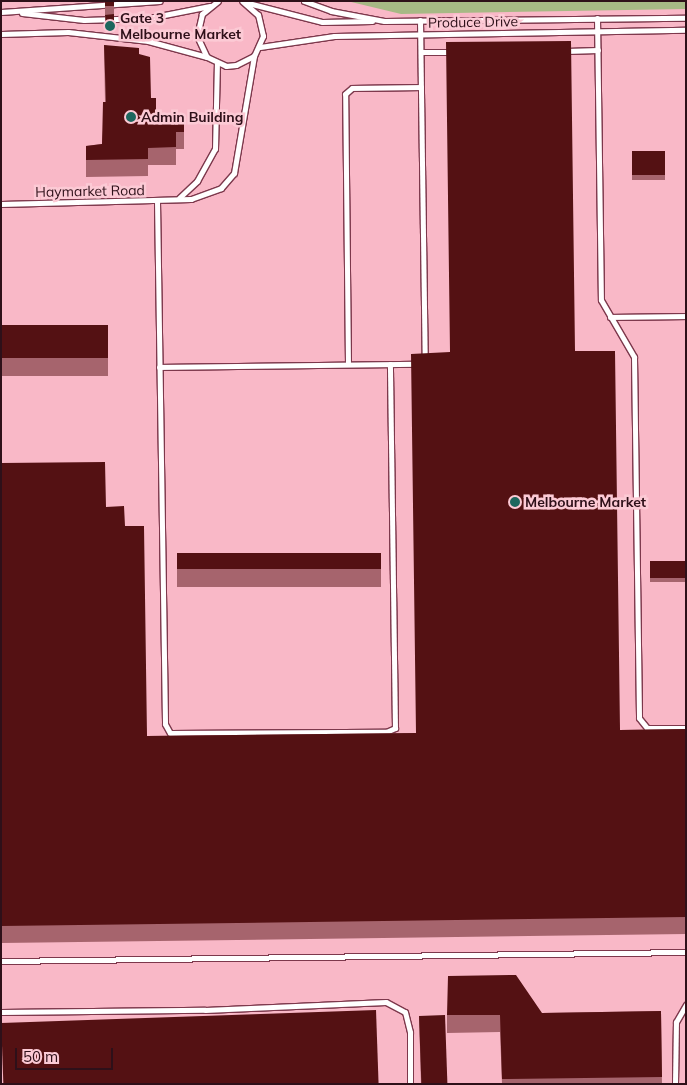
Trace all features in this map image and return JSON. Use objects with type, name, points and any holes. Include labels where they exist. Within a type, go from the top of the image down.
[{"type":"lane","points":[[1,12],[160,1]]},
{"type":"lane","points":[[218,1],[202,14],[197,31],[200,47],[216,63],[236,65],[254,56],[260,46],[262,25],[254,10],[242,1]]},
{"type":"lane","name":"Produce Drive","points":[[242,1],[322,22],[686,18]]},
{"type":"lane","name":"Produce Drive","points":[[304,1],[331,11],[384,21]]},
{"type":"lane","points":[[22,12],[84,20],[149,18],[210,6]]},
{"type":"lane","points":[[597,18],[601,300],[634,357],[639,718],[647,728],[686,728]]},
{"type":"lane","points":[[159,367],[425,364],[420,20]]},
{"type":"lane","name":"Produce Drive","points":[[260,46],[334,36],[686,30]]},
{"type":"lane","points":[[1,34],[68,32],[148,41],[207,56]]},
{"type":"lane","points":[[558,51],[598,50]]},
{"type":"lane","points":[[421,52],[460,52]]},
{"type":"lane","name":"Haymarket Road","points":[[1,204],[157,202],[179,198],[202,197],[221,188],[234,173],[254,56]]},
{"type":"lane","points":[[179,198],[197,181],[215,149],[216,63]]},
{"type":"lane","points":[[348,364],[344,94],[352,88],[421,87]]},
{"type":"lane","points":[[157,202],[166,727],[173,735],[386,732],[396,726],[390,364]]},
{"type":"lane","points":[[610,317],[686,316]]},
{"type":"lane","points":[[1,961],[686,952]]},
{"type":"lane","points":[[1,1012],[205,1010],[386,1002],[405,1012],[410,1032],[410,1084]]},
{"type":"lane","points":[[675,1084],[676,1022],[686,1005]]},
{"type":"green space","points":[[347,1],[686,1],[686,9],[401,14]]},
{"type":"building","points":[[105,1],[114,1],[114,6],[105,6]]},
{"type":"building","points":[[114,14],[114,22],[106,22],[105,15]]},
{"type":"building","name":"Melbourne Market","points":[[571,41],[575,351],[615,351],[620,730],[686,729],[686,917],[1,926],[1,463],[105,462],[106,507],[124,506],[125,526],[144,526],[147,736],[416,733],[411,354],[450,352],[446,42]]},
{"type":"building","name":"Admin Building","points":[[104,45],[139,48],[139,54],[150,57],[151,98],[156,98],[156,117],[184,118],[184,132],[176,132],[176,147],[148,148],[148,159],[86,160],[86,146],[102,144],[103,102],[106,102]]},
{"type":"building","points":[[632,151],[665,151],[665,175],[632,175]]},
{"type":"building","points":[[1,325],[108,325],[108,358],[1,358]]},
{"type":"building","points":[[177,553],[381,553],[381,569],[177,569]]},
{"type":"building","points":[[650,561],[686,561],[686,578],[650,578]]},
{"type":"building","points":[[516,975],[542,1013],[661,1011],[662,1077],[502,1079],[500,1015],[447,1015],[448,976]]},
{"type":"building","points":[[376,1010],[379,1084],[3,1084],[1,1023]]},
{"type":"building","points":[[445,1015],[447,1084],[421,1084],[419,1016]]},
{"type":"place","name":"Gate 3 Melbourne Market","points":[[110,26]]},
{"type":"place","name":"Admin Building","points":[[131,117]]},
{"type":"place","name":"Melbourne Market","points":[[515,502]]}]
